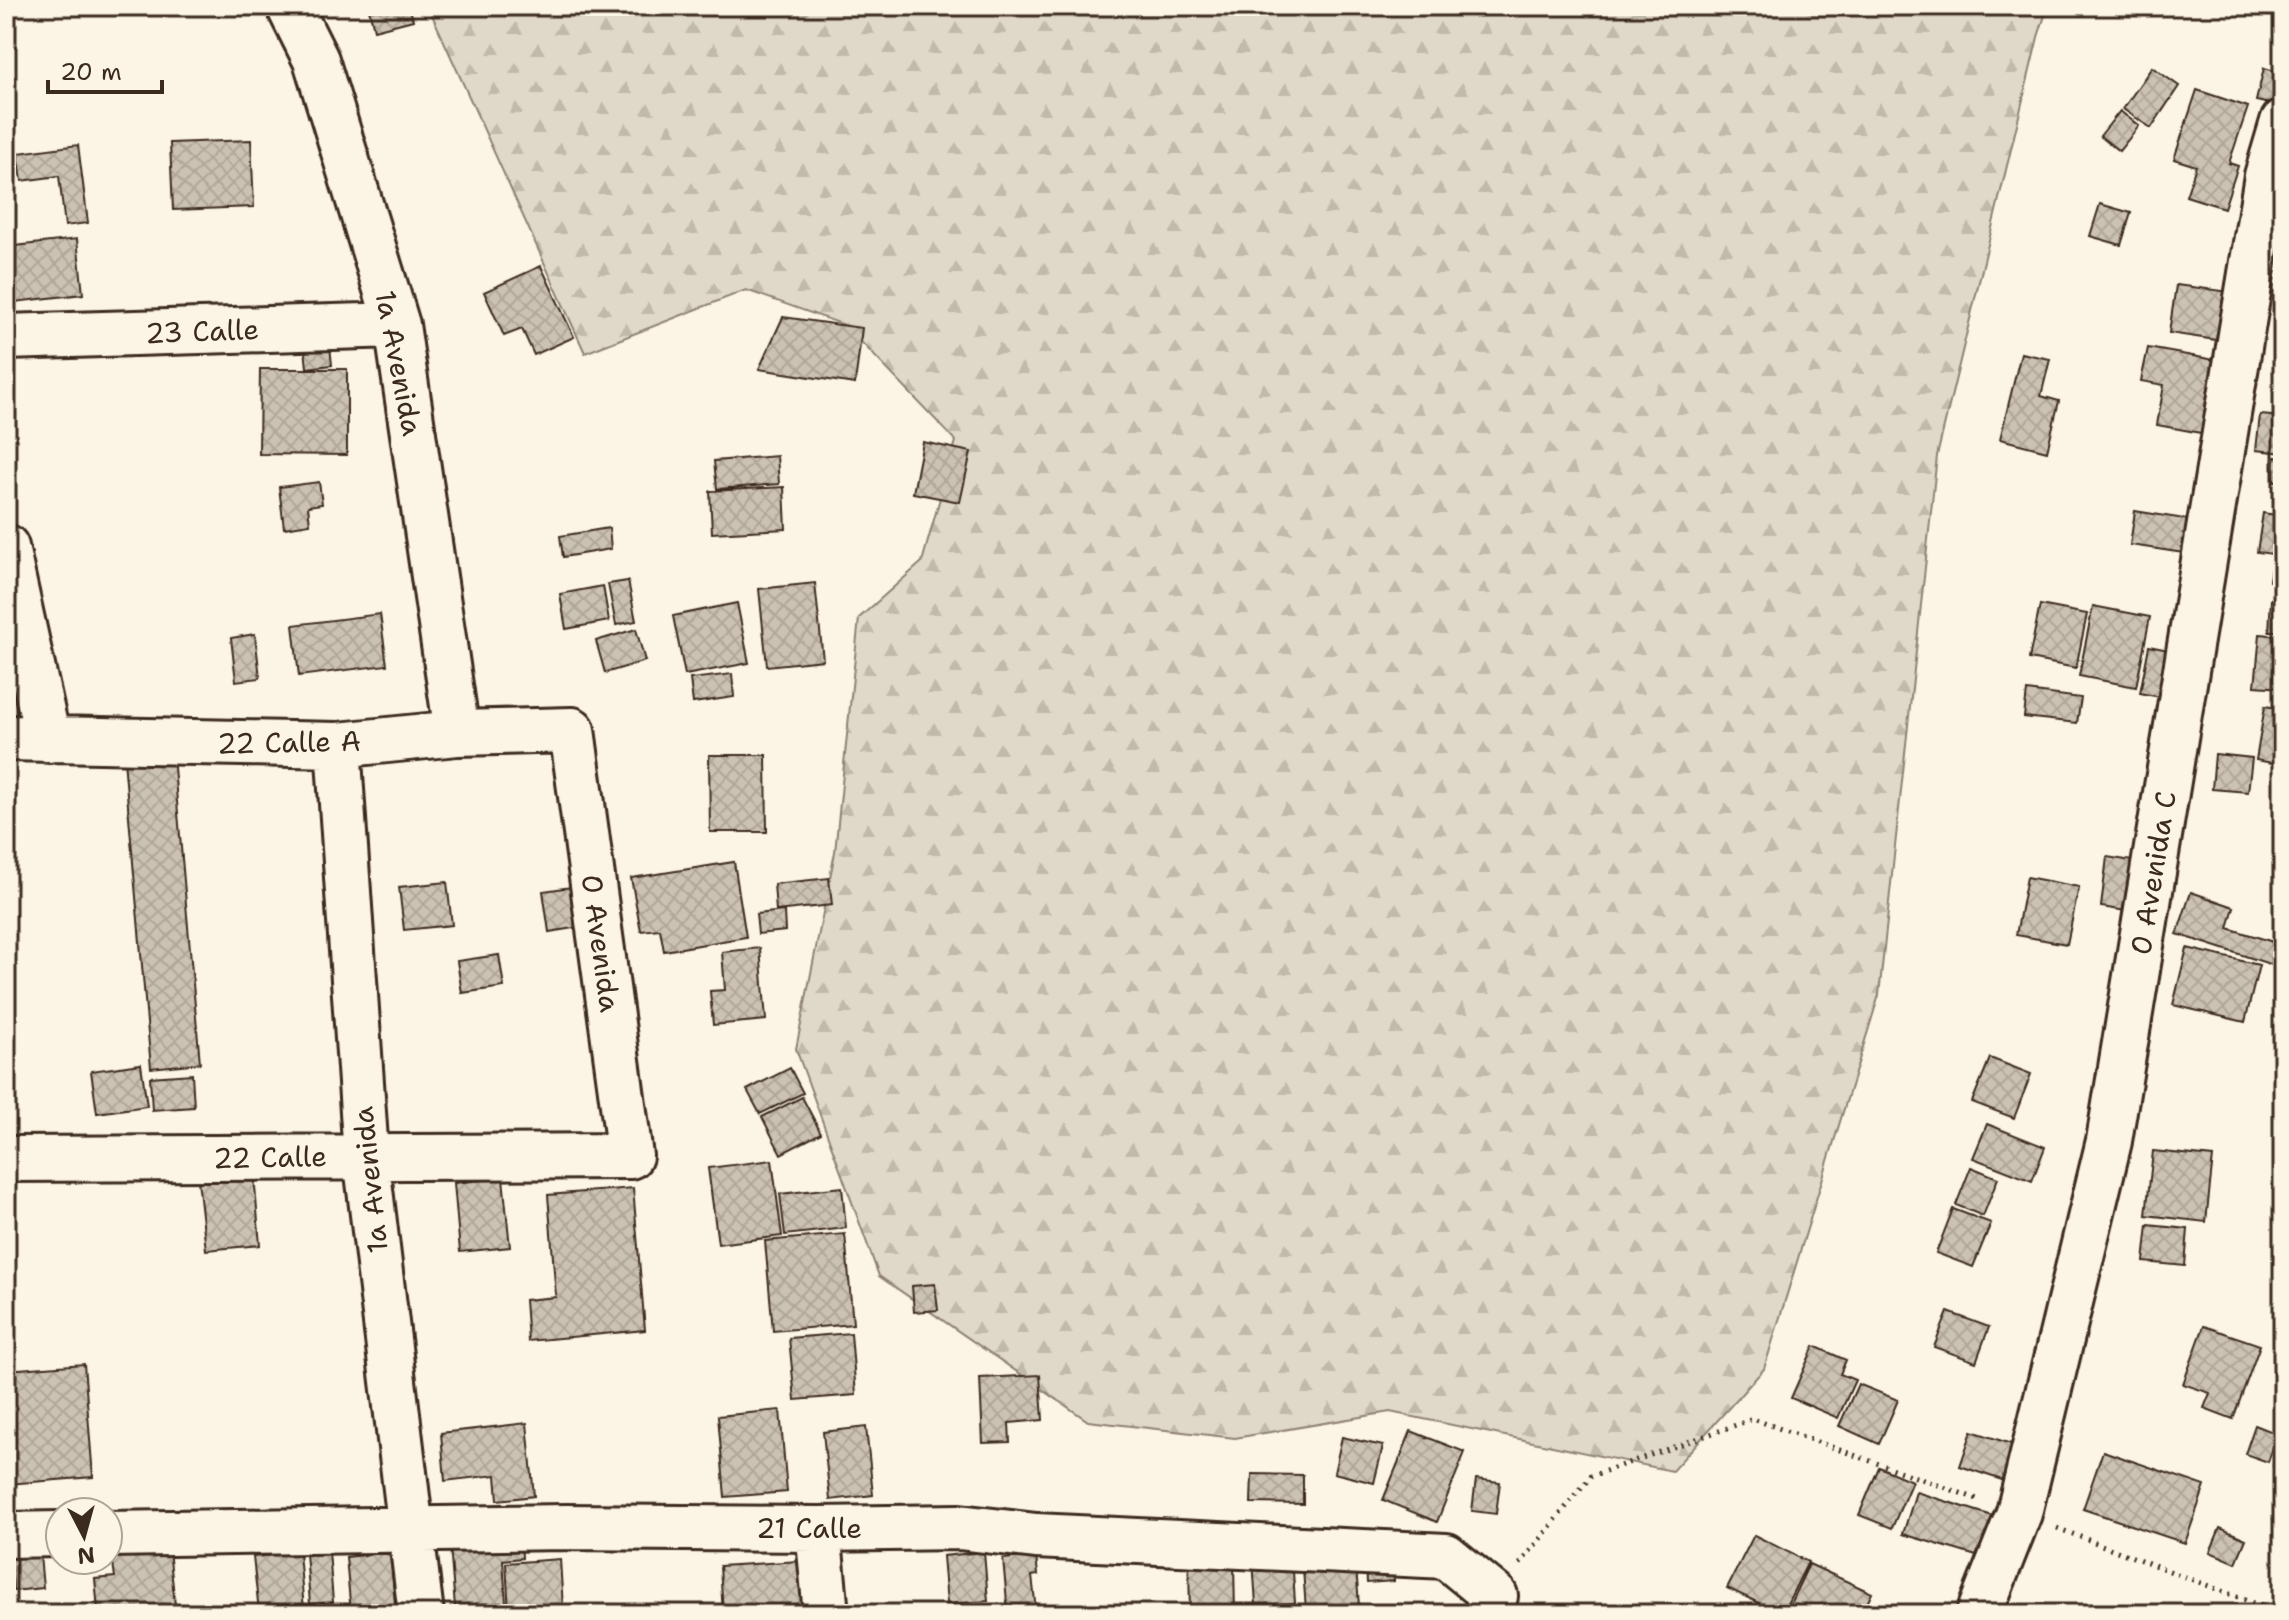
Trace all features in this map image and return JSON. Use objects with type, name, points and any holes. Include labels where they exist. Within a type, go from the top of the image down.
[{"type":"street","name":"1a Avenida","points":[[289,6],[316,60],[397,325],[457,733]]},
{"type":"street","name":"0 Avenida C","points":[[1979,1614],[2019,1513],[2109,1141],[2267,176],[2283,122]]},
{"type":"street","name":"23 Calle","points":[[6,337],[397,325]]},
{"type":"street","points":[[6,547],[27,739]]},
{"type":"street","name":"22 Calle A","points":[[27,739],[338,745],[457,733],[572,730]]},
{"type":"street","name":"0 Avenida","points":[[572,730],[630,1156]]},
{"type":"street","name":"1a Avenida","points":[[338,745],[366,1156],[421,1614]]},
{"type":"street","name":"22 Calle","points":[[6,1159],[630,1156]]},
{"type":"street","name":"21 Calle","points":[[124,1534],[565,1527],[959,1527],[1036,1536],[1446,1556],[1490,1605]]},
{"type":"street","points":[[818,1529],[826,1614]]},
{"type":"street","points":[[6,1535],[44,1534]]},
{"type":"path","points":[[1490,1605],[1591,1476],[1753,1419],[2019,1513],[2282,1614]]},
{"type":"green space","points":[[428,6],[2048,6],[1937,456],[1879,995],[1764,1369],[1672,1471],[1390,1412],[1235,1438],[1088,1421],[879,1276],[796,1049],[835,852],[859,618],[922,562],[956,441],[845,325],[746,290],[585,353]]},
{"type":"building","points":[[409,6],[413,20],[374,30],[369,9]]},
{"type":"building","points":[[2152,67],[2179,86],[2151,128],[2123,109]]},
{"type":"building","points":[[2264,68],[2283,73],[2280,106],[2256,101]]},
{"type":"building","points":[[2197,90],[2248,107],[2229,163],[2238,166],[2224,208],[2186,196],[2196,166],[2174,159]]},
{"type":"building","points":[[2120,111],[2139,126],[2119,151],[2100,136]]},
{"type":"building","points":[[251,140],[254,207],[173,210],[170,143]]},
{"type":"building","points":[[78,145],[88,223],[65,226],[59,176],[22,181],[18,153]]},
{"type":"building","points":[[2100,204],[2131,213],[2121,245],[2090,236]]},
{"type":"building","points":[[77,239],[83,294],[6,303],[6,247]]},
{"type":"building","points":[[541,266],[574,337],[534,355],[522,329],[504,336],[484,292]]},
{"type":"building","points":[[2176,285],[2231,292],[2223,341],[2169,333]]},
{"type":"building","points":[[783,317],[862,328],[855,384],[759,369]]},
{"type":"building","points":[[330,346],[332,365],[307,368],[305,349]]},
{"type":"building","points":[[2148,348],[2215,360],[2201,433],[2157,425],[2164,385],[2141,381]]},
{"type":"building","points":[[2021,353],[2050,359],[2041,396],[2059,401],[2047,451],[2000,439]]},
{"type":"building","points":[[260,369],[347,369],[347,455],[259,454]]},
{"type":"building","points":[[2260,415],[2283,417],[2283,453],[2256,450]]},
{"type":"building","points":[[923,442],[971,452],[960,502],[913,493]]},
{"type":"building","points":[[777,456],[779,484],[717,489],[714,461]]},
{"type":"building","points":[[2275,457],[2283,458],[2283,481],[2274,481]]},
{"type":"building","points":[[319,482],[322,504],[308,506],[310,524],[284,528],[279,487]]},
{"type":"building","points":[[784,487],[786,529],[712,533],[710,491]]},
{"type":"building","points":[[2135,511],[2197,521],[2191,554],[2130,545]]},
{"type":"building","points":[[2263,513],[2283,516],[2283,583],[2269,581],[2273,554],[2257,552]]},
{"type":"building","points":[[609,528],[611,549],[563,557],[560,536]]},
{"type":"building","points":[[628,581],[636,621],[616,625],[608,584]]},
{"type":"building","points":[[815,583],[823,660],[767,666],[759,589]]},
{"type":"building","points":[[603,586],[609,621],[566,629],[560,594]]},
{"type":"building","points":[[2271,599],[2283,599],[2283,631],[2269,631]]},
{"type":"building","points":[[737,603],[749,663],[685,675],[673,616]]},
{"type":"building","points":[[2040,605],[2087,614],[2076,668],[2029,659]]},
{"type":"building","points":[[2093,606],[2150,617],[2136,687],[2079,676]]},
{"type":"building","points":[[380,614],[387,665],[299,676],[293,625]]},
{"type":"building","points":[[636,629],[645,661],[605,673],[596,641]]},
{"type":"building","points":[[255,634],[260,678],[236,681],[231,638]]},
{"type":"building","points":[[2260,634],[2283,636],[2283,688],[2255,686]]},
{"type":"building","points":[[2149,646],[2178,652],[2169,699],[2140,693]]},
{"type":"building","points":[[732,674],[734,697],[693,703],[690,679]]},
{"type":"building","points":[[2027,691],[2081,698],[2077,723],[2024,717]]},
{"type":"building","points":[[2265,706],[2283,709],[2283,765],[2256,760]]},
{"type":"building","points":[[2215,754],[2252,758],[2248,792],[2212,789]]},
{"type":"building","points":[[709,755],[766,755],[767,832],[710,832]]},
{"type":"building","points":[[173,756],[200,1063],[151,1068],[124,760]]},
{"type":"building","points":[[2107,857],[2139,862],[2133,912],[2101,907]]},
{"type":"building","points":[[734,862],[746,937],[664,951],[660,929],[641,931],[631,878]]},
{"type":"building","points":[[2027,877],[2079,887],[2067,944],[2016,935]]},
{"type":"building","points":[[829,878],[832,905],[776,911],[774,884]]},
{"type":"building","points":[[447,882],[452,925],[404,930],[399,887]]},
{"type":"building","points":[[586,885],[592,925],[549,932],[543,891]]},
{"type":"building","points":[[2191,892],[2234,907],[2228,928],[2283,945],[2279,967],[2177,934]]},
{"type":"building","points":[[784,911],[785,931],[758,934],[756,914]]},
{"type":"building","points":[[760,948],[766,1020],[713,1025],[710,991],[725,990],[722,952]]},
{"type":"building","points":[[2187,948],[2259,965],[2245,1022],[2173,1005]]},
{"type":"building","points":[[499,955],[504,987],[462,993],[457,961]]},
{"type":"building","points":[[1990,1058],[2031,1074],[2014,1118],[1972,1102]]},
{"type":"building","points":[[141,1064],[147,1106],[97,1113],[91,1071]]},
{"type":"building","points":[[790,1068],[803,1093],[760,1114],[747,1090]]},
{"type":"building","points":[[192,1074],[194,1107],[152,1110],[150,1077]]},
{"type":"building","points":[[802,1097],[821,1133],[781,1154],[762,1117]]},
{"type":"building","points":[[1987,1124],[2045,1147],[2032,1181],[1973,1158]]},
{"type":"building","points":[[2153,1151],[2213,1157],[2206,1222],[2146,1215]]},
{"type":"building","points":[[772,1160],[782,1236],[718,1244],[708,1168]]},
{"type":"building","points":[[1971,1167],[1998,1178],[1983,1216],[1956,1205]]},
{"type":"building","points":[[254,1175],[260,1245],[206,1250],[198,1180]]},
{"type":"building","points":[[503,1178],[510,1247],[460,1252],[454,1183]]},
{"type":"building","points":[[842,1187],[846,1228],[785,1235],[780,1194]]},
{"type":"building","points":[[633,1188],[645,1330],[528,1341],[525,1300],[556,1297],[548,1195]]},
{"type":"building","points":[[1953,1209],[1991,1223],[1973,1267],[1936,1253]]},
{"type":"building","points":[[2148,1225],[2188,1229],[2185,1266],[2144,1262]]},
{"type":"building","points":[[845,1234],[853,1324],[773,1331],[765,1241]]},
{"type":"building","points":[[935,1284],[938,1310],[914,1312],[912,1286]]},
{"type":"building","points":[[1948,1312],[1989,1327],[1976,1362],[1934,1347]]},
{"type":"building","points":[[2204,1326],[2260,1345],[2233,1419],[2204,1408],[2210,1393],[2183,1384]]},
{"type":"building","points":[[851,1333],[856,1395],[795,1400],[789,1338]]},
{"type":"building","points":[[1814,1346],[1846,1360],[1840,1374],[1855,1380],[1838,1418],[1791,1398]]},
{"type":"building","points":[[84,1364],[93,1477],[8,1484],[6,1370]]},
{"type":"building","points":[[1040,1375],[1043,1420],[1009,1423],[1010,1442],[983,1443],[980,1378]]},
{"type":"building","points":[[1858,1384],[1898,1400],[1879,1444],[1839,1426]]},
{"type":"building","points":[[780,1410],[787,1492],[725,1497],[718,1416]]},
{"type":"building","points":[[527,1423],[534,1496],[498,1500],[496,1475],[445,1481],[441,1433]]},
{"type":"building","points":[[2255,1425],[2278,1434],[2268,1462],[2245,1454]]},
{"type":"building","points":[[866,1427],[873,1495],[830,1500],[823,1432]]},
{"type":"building","points":[[1411,1431],[1465,1452],[1437,1522],[1383,1500]]},
{"type":"building","points":[[1972,1431],[2020,1447],[2008,1482],[1960,1466]]},
{"type":"building","points":[[1342,1437],[1383,1446],[1374,1483],[1334,1473]]},
{"type":"building","points":[[2283,1438],[2283,1469],[2273,1466]]},
{"type":"building","points":[[2103,1451],[2205,1486],[2185,1543],[2083,1509]]},
{"type":"building","points":[[1879,1467],[1912,1481],[1892,1528],[1859,1515]]},
{"type":"building","points":[[1252,1474],[1303,1475],[1303,1504],[1251,1503]]},
{"type":"building","points":[[1476,1479],[1500,1482],[1496,1514],[1472,1511]]},
{"type":"building","points":[[1916,1492],[1996,1517],[1983,1558],[1903,1534]]},
{"type":"building","points":[[2220,1528],[2246,1539],[2236,1563],[2210,1552]]},
{"type":"building","points":[[1754,1535],[1808,1562],[1782,1614],[1727,1588]]},
{"type":"building","points":[[521,1539],[522,1558],[503,1560],[506,1603],[455,1607],[450,1546]]},
{"type":"building","points":[[169,1550],[176,1614],[120,1614],[119,1608],[98,1610],[95,1579],[124,1576],[124,1555]]},
{"type":"building","points":[[329,1551],[333,1602],[310,1604],[306,1553]]},
{"type":"building","points":[[390,1552],[396,1614],[351,1614],[346,1557]]},
{"type":"building","points":[[984,1552],[988,1601],[947,1604],[943,1556]]},
{"type":"building","points":[[299,1553],[304,1609],[259,1612],[253,1557]]},
{"type":"building","points":[[40,1555],[43,1588],[13,1591],[11,1557]]},
{"type":"building","points":[[1036,1556],[1038,1575],[1032,1576],[1036,1610],[1008,1612],[1003,1559]]},
{"type":"building","points":[[1292,1556],[1295,1603],[1256,1605],[1253,1559]]},
{"type":"building","points":[[560,1559],[563,1608],[509,1612],[506,1563]]},
{"type":"building","points":[[799,1561],[802,1612],[723,1614],[720,1566]]},
{"type":"building","points":[[1234,1562],[1235,1614],[1190,1614],[1189,1563]]},
{"type":"building","points":[[1392,1562],[1394,1581],[1367,1583],[1366,1564]]},
{"type":"building","points":[[1809,1564],[1872,1593],[1862,1614],[1785,1614]]},
{"type":"building","points":[[1356,1566],[1359,1606],[1306,1610],[1303,1569]]},
{"type":"building","points":[[506,1606],[507,1613],[517,1614],[458,1614],[458,1610]]},
{"type":"building","points":[[1001,1609],[1002,1614],[951,1614]]}]
